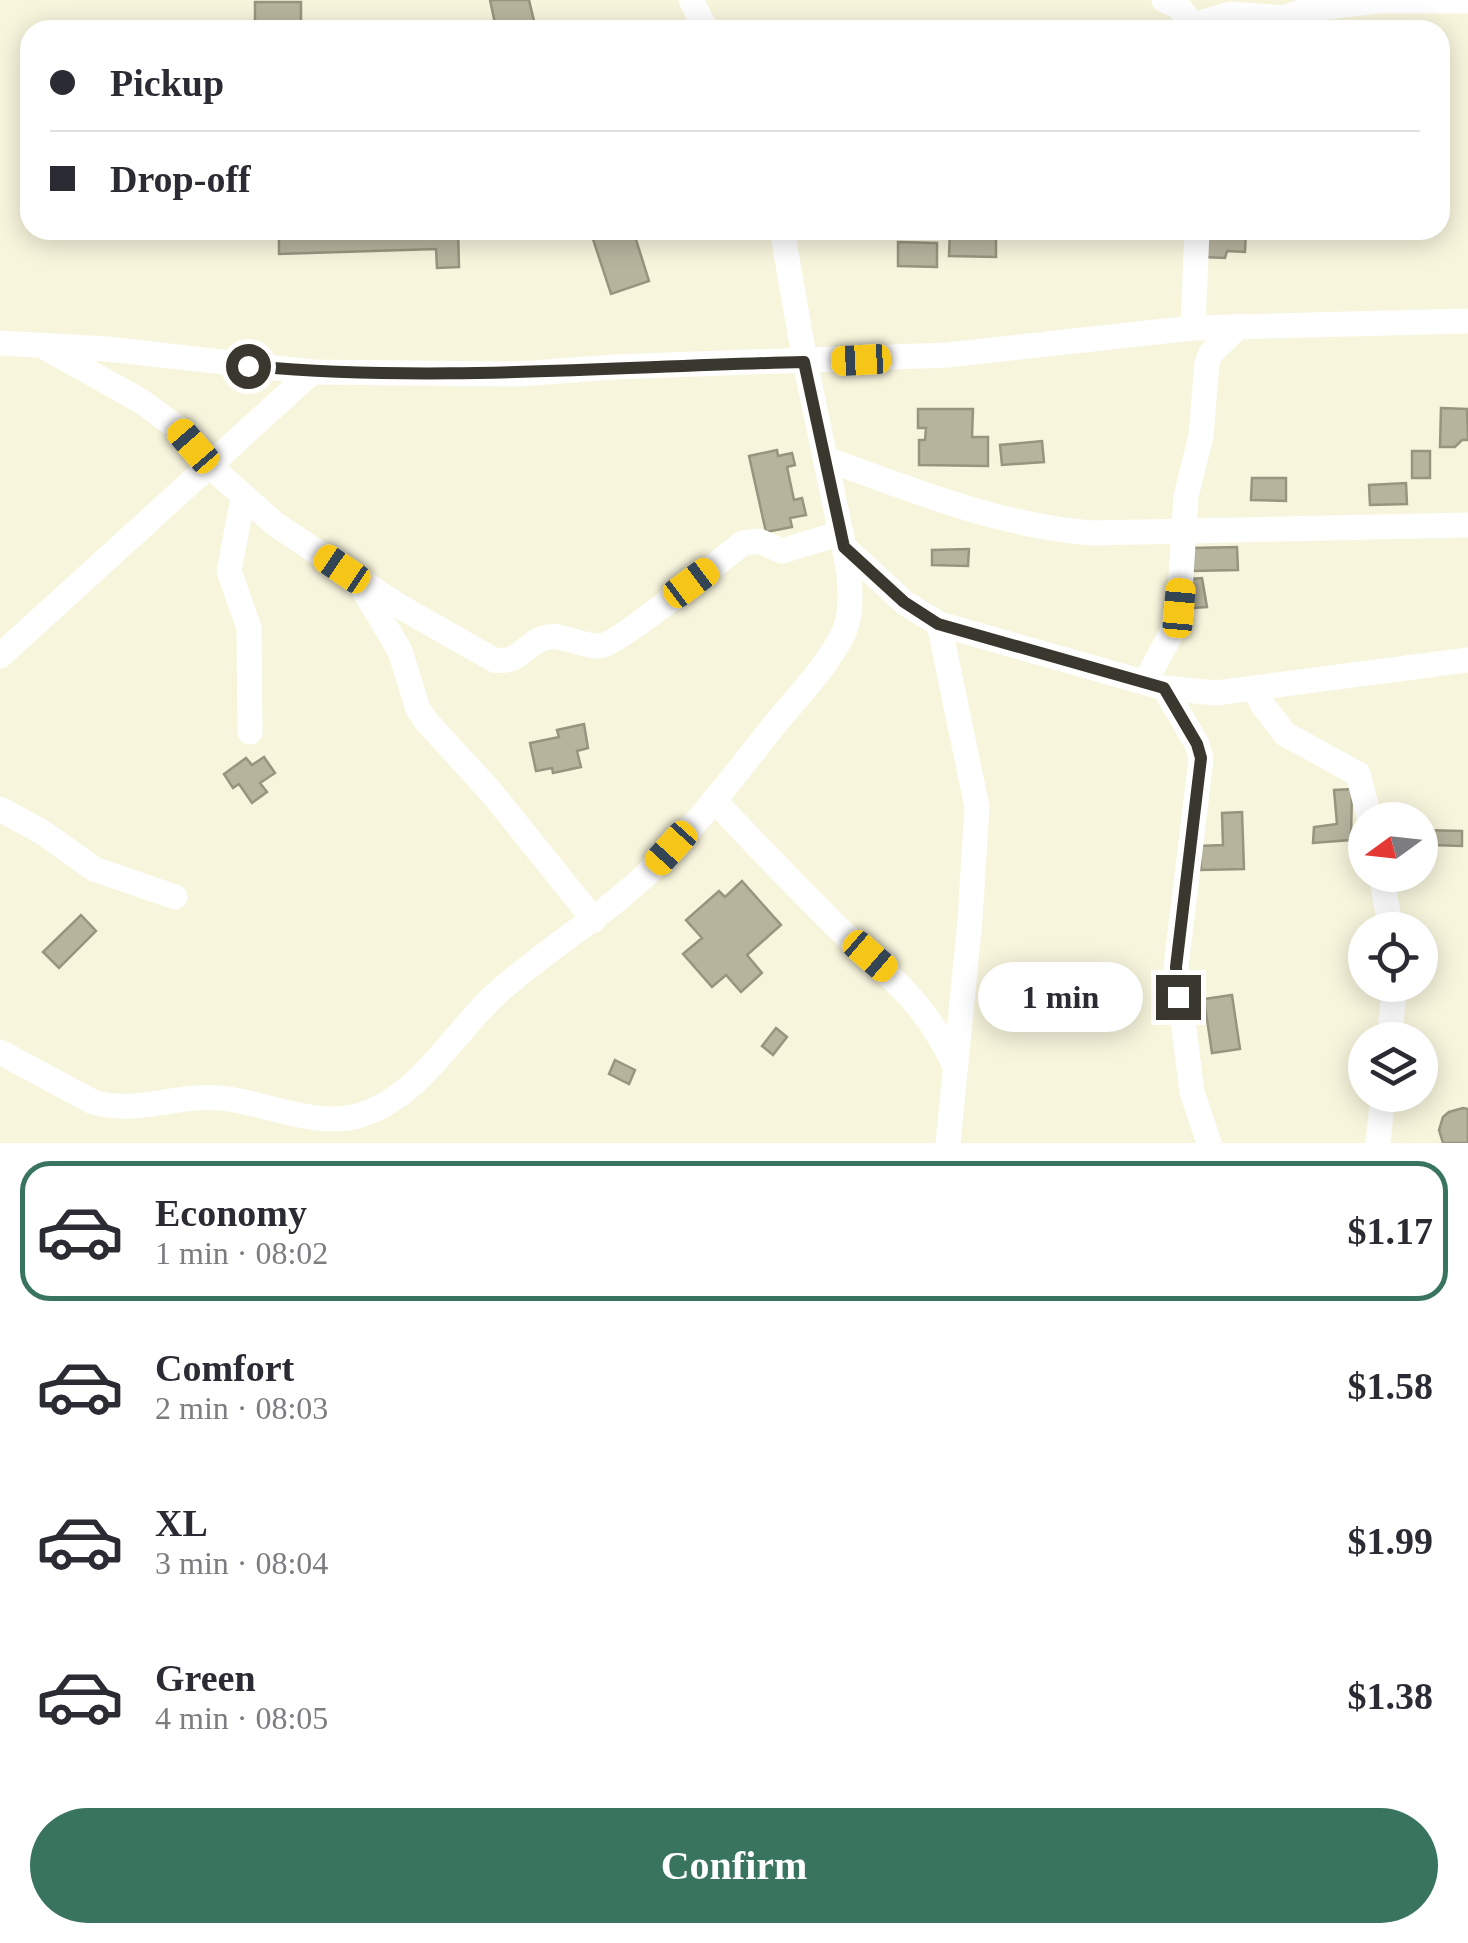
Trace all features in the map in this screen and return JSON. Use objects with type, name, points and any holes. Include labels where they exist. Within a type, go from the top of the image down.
[{"type":"street","points":[[1182,12],[1283,18],[1310,9],[1378,2],[1468,1]]},
{"type":"street","points":[[0,1052],[108,1107],[219,1098],[339,1120],[365,1114],[400,1093],[444,1053],[494,996],[594,920],[649,872],[714,800],[828,660],[846,628],[850,596],[842,540],[804,362],[784,240]]},
{"type":"street","points":[[1193,328],[1197,240]]},
{"type":"street","points":[[0,344],[40,344],[312,372],[519,374],[1020,349],[1193,328],[1468,320]]},
{"type":"street","points":[[1154,685],[1176,621],[1186,496],[1201,436],[1207,363],[1220,342],[1239,326]]},
{"type":"street","points":[[40,344],[141,401],[175,426],[211,467],[275,524],[484,656],[504,661],[517,657],[543,637],[584,645],[611,643],[749,540],[782,551],[842,540]]},
{"type":"street","points":[[0,656],[312,372]]},
{"type":"street","points":[[826,459],[946,501],[1048,530],[1092,534],[1468,525]]},
{"type":"street","points":[[243,498],[229,571],[249,628],[250,732]]},
{"type":"street","points":[[842,540],[904,602],[938,624],[1154,685],[1216,693],[1468,660]]},
{"type":"street","points":[[357,579],[400,651],[426,721],[491,792],[594,920]]},
{"type":"street","points":[[938,624],[977,807],[948,1143]]},
{"type":"street","points":[[1154,685],[1197,744],[1201,758],[1176,967],[1192,1092],[1209,1143]]},
{"type":"street","points":[[1255,688],[1284,734],[1358,774],[1365,802]]},
{"type":"street","points":[[714,800],[808,898],[895,977],[926,1013],[956,1066]]},
{"type":"street","points":[[0,810],[42,832],[94,869],[174,897]]},
{"type":"street","points":[[1378,1143],[1381,1112]]},
{"type":"building","points":[[490,0],[529,0],[534,20],[494,20]]},
{"type":"building","points":[[255,2],[301,2],[301,20],[255,20]]},
{"type":"building","points":[[279,240],[458,240],[459,267],[437,268],[436,249],[279,254]]},
{"type":"building","points":[[593,240],[636,240],[649,281],[611,294]]},
{"type":"building","points":[[950,240],[996,240],[996,257],[949,256]]},
{"type":"building","points":[[1203,240],[1246,240],[1245,252],[1227,251],[1225,258],[1202,257]]},
{"type":"building","points":[[898,242],[937,243],[937,267],[898,266]]},
{"type":"building","points":[[1441,408],[1467,409],[1468,440],[1455,447],[1440,447]]},
{"type":"building","points":[[918,409],[973,409],[972,437],[988,437],[988,466],[919,465],[919,440],[925,440],[926,428],[918,428]]},
{"type":"building","points":[[1042,441],[1044,462],[1002,465],[1000,445]]},
{"type":"building","points":[[777,450],[778,456],[792,453],[795,465],[787,467],[794,500],[802,498],[806,515],[790,518],[792,527],[766,532],[749,456]]},
{"type":"building","points":[[1412,451],[1430,451],[1430,478],[1412,478]]},
{"type":"building","points":[[1252,478],[1286,478],[1286,501],[1251,500]]},
{"type":"building","points":[[1406,483],[1407,504],[1370,505],[1369,485]]},
{"type":"building","points":[[1237,547],[1238,570],[1193,571],[1192,548]]},
{"type":"building","points":[[969,549],[968,566],[932,565],[932,550]]},
{"type":"building","points":[[1202,578],[1207,607],[1193,608],[1190,579]]},
{"type":"building","points":[[584,724],[588,748],[577,751],[581,767],[553,773],[552,768],[536,771],[530,743],[559,737],[557,730]]},
{"type":"building","points":[[264,757],[275,773],[260,783],[267,792],[252,803],[239,784],[233,788],[224,774],[246,758],[252,765]]},
{"type":"building","points":[[1352,789],[1348,840],[1313,843],[1314,827],[1337,824],[1334,790]]},
{"type":"building","points":[[1242,812],[1244,869],[1201,870],[1200,846],[1223,845],[1222,813]]},
{"type":"building","points":[[1438,830],[1462,831],[1462,846],[1438,845]]},
{"type":"building","points":[[742,881],[781,925],[747,955],[762,973],[741,992],[726,975],[712,987],[683,954],[702,938],[686,920],[719,891],[725,897]]},
{"type":"building","points":[[81,915],[96,931],[59,968],[43,952]]},
{"type":"building","points":[[1232,995],[1240,1049],[1212,1053],[1204,999]]},
{"type":"building","points":[[776,1028],[787,1037],[773,1055],[762,1046]]},
{"type":"building","points":[[615,1060],[635,1070],[629,1084],[609,1074]]},
{"type":"building","points":[[1468,1109],[1468,1143],[1443,1143],[1439,1130],[1443,1117]]},
{"type":"route","points":[[248,366],[312,372],[519,374],[804,362],[844,547],[904,602],[938,624],[1164,688],[1197,744],[1200,781],[1181,912],[1176,967],[1178,997]]}]
